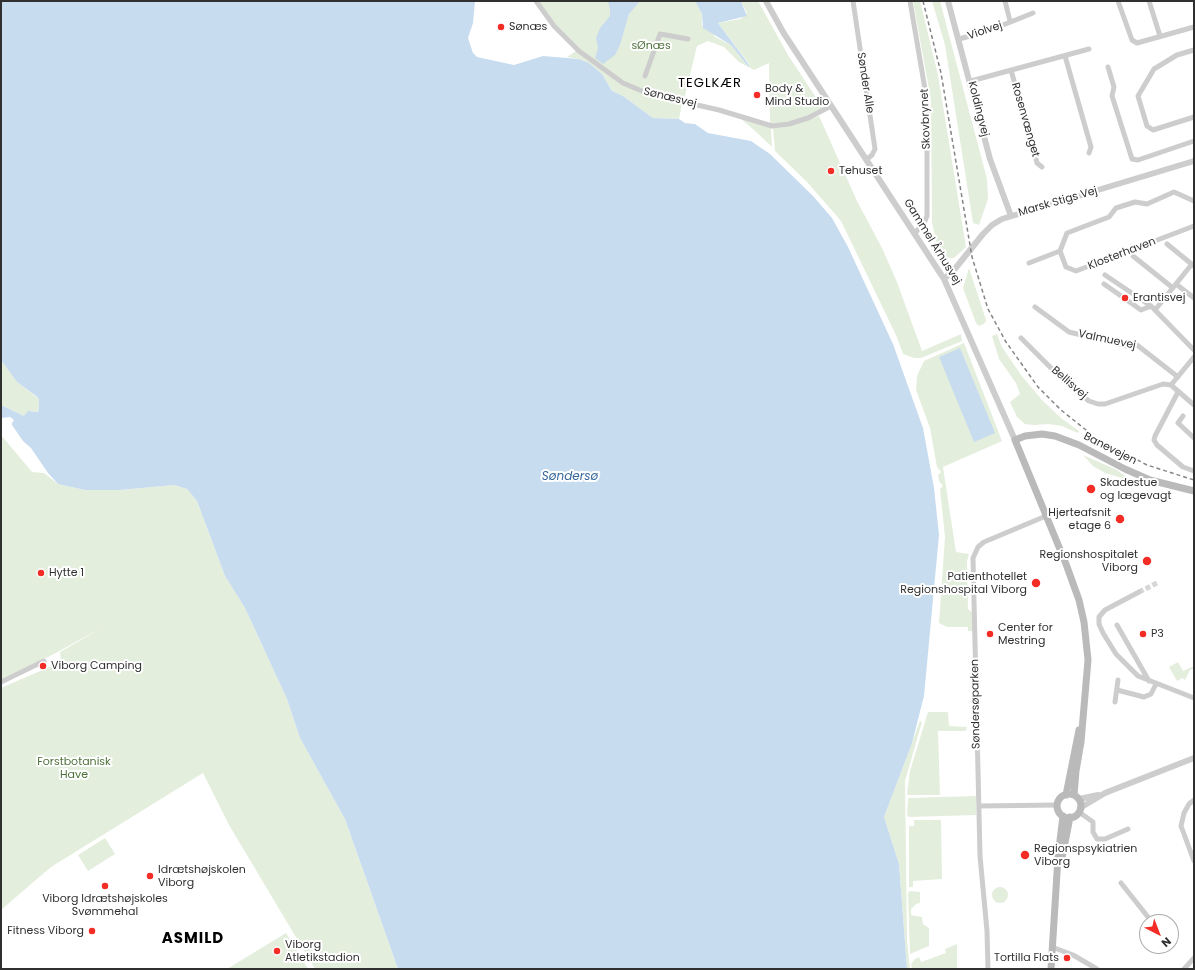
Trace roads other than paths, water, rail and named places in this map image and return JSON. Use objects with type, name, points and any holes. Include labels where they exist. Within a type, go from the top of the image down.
[{"type":"main road","name":"Banevejen","points":[[1015,440],[1026,436],[1042,434],[1055,436],[1079,445],[1124,470],[1150,480],[1194,491]]},
{"type":"main road","name":"Gammel Århusvej","points":[[1015,440],[1079,600],[1084,622],[1088,660],[1082,722]]},
{"type":"main road","points":[[1066,795],[1076,741],[1082,722]]},
{"type":"main road","points":[[1066,816],[1080,810],[1076,797],[1082,722]]},
{"type":"main road","points":[[1066,816],[1059,812],[1057,805],[1060,798],[1066,795],[1076,797]]},
{"type":"main road","points":[[1050,969],[1058,857],[1066,816]]},
{"type":"street","name":"Sønæsvej","points":[[536,1],[554,26],[578,51],[623,83],[649,94],[719,110],[772,126],[789,124],[808,118],[831,106]]},
{"type":"street","name":"Gammel Århusvej","points":[[766,1],[783,32],[944,279],[1015,440]]},
{"type":"street","name":"Sønder Alle","points":[[853,1],[875,149],[872,156],[866,160]]},
{"type":"street","name":"Skovbrynet","points":[[910,1],[927,100],[927,216],[924,223],[914,233]]},
{"type":"street","name":"Koldingvej","points":[[948,1],[971,81],[993,170],[1011,216]]},
{"type":"street","name":"Violvej","points":[[1005,1],[1010,22]]},
{"type":"street","points":[[1118,1],[1132,40],[1137,43],[1194,27]]},
{"type":"street","points":[[1149,1],[1160,36]]},
{"type":"street","name":"Violvej","points":[[959,39],[988,31],[1033,13]]},
{"type":"street","points":[[645,76],[660,34],[688,40]]},
{"type":"street","name":"Rosenvænget","points":[[971,81],[1089,49]]},
{"type":"street","points":[[1194,50],[1177,55],[1154,69],[1138,96],[1147,126],[1153,130],[1194,117]]},
{"type":"street","points":[[1065,56],[1091,147],[1089,153]]},
{"type":"street","points":[[1108,67],[1114,87],[1112,96],[1132,159],[1138,160],[1194,141]]},
{"type":"street","name":"Rosenvænget","points":[[1011,70],[1037,163],[1042,167]]},
{"type":"street","name":"Marsk Stigs Vej","points":[[944,279],[954,270],[987,229],[1011,216],[1194,161]]},
{"type":"street","points":[[1029,263],[1060,251],[1067,233],[1109,217],[1116,208],[1135,202],[1147,204],[1174,192],[1194,202]]},
{"type":"street","name":"Klosterhaven","points":[[1060,251],[1066,267],[1076,271],[1194,226]]},
{"type":"street","points":[[1104,284],[1141,310],[1153,308],[1193,265],[1167,244]]},
{"type":"street","points":[[1133,256],[1194,298]]},
{"type":"street","points":[[1106,275],[1153,308],[1194,350]]},
{"type":"street","name":"Valmuevej","points":[[1035,307],[1069,332],[1127,346],[1137,345],[1178,377]]},
{"type":"street","name":"Bellisvej","points":[[1021,338],[1065,382],[1090,401],[1098,404],[1105,404],[1163,384],[1171,385]]},
{"type":"street","points":[[1193,359],[1171,385],[1194,405]]},
{"type":"street","points":[[1178,392],[1154,440],[1157,445],[1183,467],[1194,471]]},
{"type":"street","points":[[1183,416],[1178,423],[1193,436]]},
{"type":"street","name":"Søndersøparken","points":[[988,969],[987,931],[980,856],[973,558],[978,547],[984,542],[1046,516]]},
{"type":"street","points":[[1139,592],[1105,610],[1100,617],[1099,624],[1103,634],[1116,654],[1136,674],[1156,684],[1194,698]]},
{"type":"street","points":[[1117,625],[1149,681]]},
{"type":"street","points":[[1136,674],[1138,669],[1137,660]]},
{"type":"street","points":[[1,682],[44,661]]},
{"type":"street","points":[[1115,702],[1118,680]]},
{"type":"street","points":[[1117,690],[1144,697],[1151,694],[1156,684]]},
{"type":"street","points":[[1128,829],[1105,839],[1097,839],[1093,832],[1093,822],[1080,810],[1102,794],[1194,758]]},
{"type":"street","points":[[1076,797],[1102,794]]},
{"type":"street","points":[[1194,800],[1188,804],[1181,826],[1194,860]]},
{"type":"street","points":[[979,806],[1057,805]]},
{"type":"street","points":[[1121,883],[1146,914]]},
{"type":"street","points":[[1052,947],[1067,952],[1097,969]]},
{"type":"street","points":[[1184,969],[1194,958]]},
{"type":"water","name":"Søndersø","points":[[1,1],[475,1],[473,23],[468,38],[473,53],[477,57],[514,65],[543,56],[579,59],[589,63],[602,74],[612,91],[623,96],[653,118],[679,119],[685,123],[695,124],[708,133],[751,141],[770,154],[813,196],[832,218],[848,247],[893,344],[923,428],[934,488],[939,535],[924,696],[912,743],[884,817],[899,864],[907,969],[398,969],[345,819],[300,738],[287,699],[245,608],[225,576],[197,501],[187,489],[174,485],[120,490],[85,490],[58,484],[12,425],[14,420],[10,417],[1,418],[1,405],[24,416],[28,411],[38,412],[39,399],[17,382],[1,360]]},
{"type":"water","points":[[608,1],[640,1],[629,14],[620,45],[615,55],[603,64],[595,58],[598,48],[596,38],[600,28],[610,16]]},
{"type":"water","points":[[695,1],[741,1],[747,16],[718,23],[750,66],[747,65],[731,45],[703,28],[702,14]]},
{"type":"water","points":[[960,348],[995,433],[974,442],[939,357]]},
{"type":"tunnel","points":[[1139,592],[1157,583]]},
{"type":"railway","points":[[923,1],[941,73],[972,257],[988,309],[1006,342],[1038,387],[1061,410],[1096,438],[1147,465],[1194,480]]},
{"type":"place","name":"Sønæs","points":[[501,27]]},
{"type":"place","name":"Body & Mind Studio","points":[[757,95]]},
{"type":"place","name":"Tehuset","points":[[831,171]]},
{"type":"place","name":"Erantisvej","points":[[1125,298]]},
{"type":"place","name":"Skadestue og lægevagt","points":[[1091,489]]},
{"type":"place","name":"Hjerteafsnit etage 6","points":[[1120,519]]},
{"type":"place","name":"Regionshospitalet Viborg","points":[[1147,561]]},
{"type":"place","name":"Hytte 1","points":[[41,573]]},
{"type":"place","name":"Patienthotellet Regionshospital Viborg","points":[[1036,583]]},
{"type":"place","name":"Center for Mestring","points":[[990,634]]},
{"type":"place","name":"P3","points":[[1143,634]]},
{"type":"place","name":"Viborg Camping","points":[[43,666]]},
{"type":"place","name":"Regionspsykiatrien Viborg","points":[[1025,855]]},
{"type":"place","name":"Idrætshøjskolen Viborg","points":[[150,876]]},
{"type":"place","name":"Viborg Idrætshøjskoles Svømmehal","points":[[105,886]]},
{"type":"place","name":"Fitness Viborg","points":[[92,931]]},
{"type":"place","name":"Viborg Atletikstadion","points":[[277,951]]},
{"type":"place","name":"Tortilla Flats","points":[[1067,958]]},
{"type":"district","name":"TEGLKÆR","points":[[710,84]]},
{"type":"district","name":"ASMILD","points":[[193,939]]},
{"type":"park label","name":"sØnæs","points":[[651,46]]},
{"type":"park label","name":"Forstbotanisk Have","points":[[74,768]]}]
